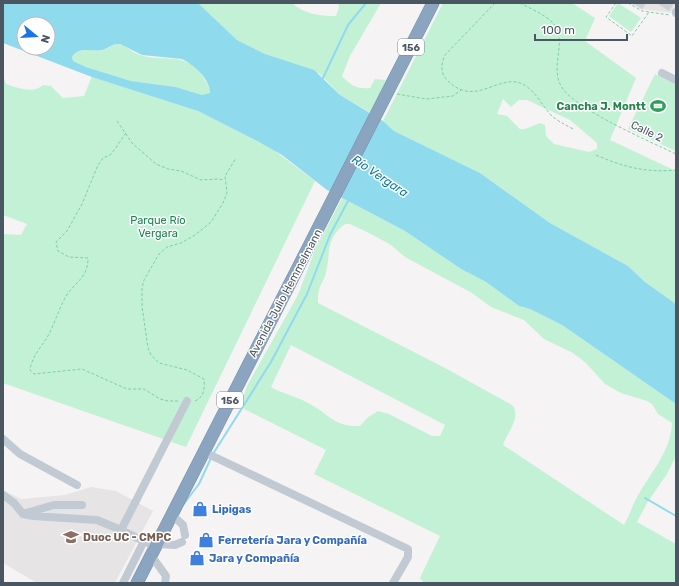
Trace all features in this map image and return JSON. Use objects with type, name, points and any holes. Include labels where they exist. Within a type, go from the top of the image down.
[{"type":"highway","name":"Avenida Julio Hemmelmann","points":[[137,583],[433,3]]},
{"type":"lane","points":[[662,73],[676,80]]},
{"type":"lane","points":[[121,530],[187,401]]},
{"type":"lane","points":[[3,439],[20,454],[77,485]]},
{"type":"lane","points":[[204,452],[408,549],[408,557],[393,583]]},
{"type":"lane","points":[[3,495],[14,503],[22,514],[97,520],[144,541],[155,548],[166,576],[165,583]]},
{"type":"lane","points":[[22,514],[54,505],[82,505]]},
{"type":"lane","points":[[155,548],[175,545],[183,538],[183,525],[172,515]]},
{"type":"lane","points":[[123,583],[144,541]]},
{"type":"path","points":[[494,3],[445,55],[441,63],[444,76],[456,87],[471,92],[484,90],[510,82],[520,83],[534,91],[549,112],[558,121],[573,129]]},
{"type":"path","name":"Calle 2","points":[[520,3],[549,20],[557,30],[559,37],[557,69],[558,80],[570,97],[610,122],[676,154]]},
{"type":"path","points":[[616,3],[606,17],[632,36],[649,12]]},
{"type":"path","points":[[628,3],[636,9],[649,12],[670,15],[676,13]]},
{"type":"path","points":[[389,90],[400,96],[426,99],[453,96],[462,90]]},
{"type":"path","points":[[117,121],[132,143],[156,164],[201,180],[218,178],[225,180]]},
{"type":"path","points":[[126,133],[115,149],[103,158],[98,165],[82,204],[67,231],[56,242],[58,251],[70,257],[88,258],[88,267],[84,275],[63,302],[51,330],[31,361],[30,370],[34,374],[41,375],[82,369],[127,389],[144,389],[160,399],[168,401],[197,400],[201,397],[204,391],[204,379],[187,370],[159,363],[148,348],[142,306],[142,288],[159,254],[167,247],[181,243],[195,235],[211,222],[227,194],[225,180],[236,158]]},
{"type":"path","points":[[596,155],[629,168],[676,170]]},
{"type":"shaded area","points":[[630,3],[676,3],[676,8],[673,13],[640,9]]},
{"type":"shaded area","name":"Duoc UC - CMPC","points":[[91,487],[116,491],[153,511],[115,583],[37,583],[3,563],[3,490],[21,499],[65,495]]},
{"type":"green space","points":[[198,3],[292,3],[302,10],[312,14],[336,16],[339,7],[338,3],[381,3],[350,56],[342,76],[351,84],[361,88],[370,88],[375,79],[386,80],[372,111],[369,112],[340,95],[320,74],[265,54],[237,40]]},
{"type":"green space","points":[[443,3],[572,3],[595,18],[585,41],[636,78],[610,140],[676,171],[676,304],[645,282],[628,266],[550,223],[480,173],[394,131],[383,121]],"holes":[[[503,99],[511,107],[519,100],[527,100],[570,120],[597,143],[597,149],[589,152],[554,144],[546,136],[545,125],[540,123],[525,129],[520,129],[507,116],[497,114]]]},
{"type":"green space","points":[[618,3],[641,18],[631,32],[609,16]]},
{"type":"green space","points":[[117,44],[145,56],[180,60],[188,63],[196,68],[203,77],[209,87],[210,94],[202,95],[176,87],[131,81],[86,67],[73,61],[72,57],[82,50],[104,50]]},
{"type":"green space","name":"Cancha J. Montt","points":[[655,74],[676,84],[676,151],[628,129]]},
{"type":"green space","name":"Parque Río Vergara","points":[[3,75],[6,84],[30,90],[39,88],[43,85],[51,86],[63,98],[84,96],[92,76],[198,111],[271,148],[315,181],[186,447],[3,383],[3,234],[21,235],[27,224],[3,215]]},
{"type":"green space","points":[[342,198],[405,231],[461,269],[486,282],[519,306],[530,309],[562,325],[676,404],[676,456],[667,474],[647,503],[637,522],[676,544],[676,583],[424,583],[420,578],[440,536],[314,474],[326,450],[244,409],[243,398],[247,386],[298,295],[315,250]],"holes":[[[345,224],[350,224],[391,245],[405,257],[472,293],[491,307],[524,320],[544,339],[573,353],[586,363],[605,384],[621,393],[647,401],[652,404],[658,414],[672,423],[671,433],[664,453],[637,497],[624,525],[503,445],[515,419],[515,409],[512,405],[447,369],[318,303],[320,286],[325,275],[330,246],[334,235]],[[291,345],[445,425],[440,436],[432,436],[389,414],[378,411],[367,418],[360,426],[351,426],[337,422],[315,407],[271,387]]]},
{"type":"water","name":"Río Vergara","points":[[3,3],[198,3],[237,40],[265,54],[314,70],[340,95],[383,121],[394,131],[480,173],[550,223],[628,266],[645,282],[676,304],[676,404],[562,325],[530,309],[519,306],[486,282],[461,269],[405,231],[327,190],[282,155],[259,142],[198,111],[92,77],[37,56],[56,56],[56,16],[16,16],[16,48],[3,43]],"holes":[[[115,44],[120,44],[142,55],[182,59],[200,73],[207,83],[210,93],[202,95],[176,87],[131,81],[86,67],[73,61],[72,57],[82,50],[102,50]]]},
{"type":"building","points":[[633,3],[646,3],[642,9]]},
{"type":"building","points":[[657,3],[674,3],[669,11]]},
{"type":"waterway","points":[[323,78],[348,25],[366,3]]},
{"type":"waterway","points":[[213,454],[271,362],[307,294],[330,235],[349,199]]},
{"type":"waterway","points":[[183,505],[199,484],[211,458]]},
{"type":"waterway","points":[[645,498],[676,516]]},
{"type":"place","name":"Cancha J. Montt","points":[[658,106]]},
{"type":"place","name":"Lipigas","points":[[200,509]]},
{"type":"place","name":"Duoc UC - CMPC","points":[[71,537]]},
{"type":"place","name":"Ferretería Jara y Compañía","points":[[206,540]]},
{"type":"place","name":"Jara y Compañía","points":[[197,558]]}]
